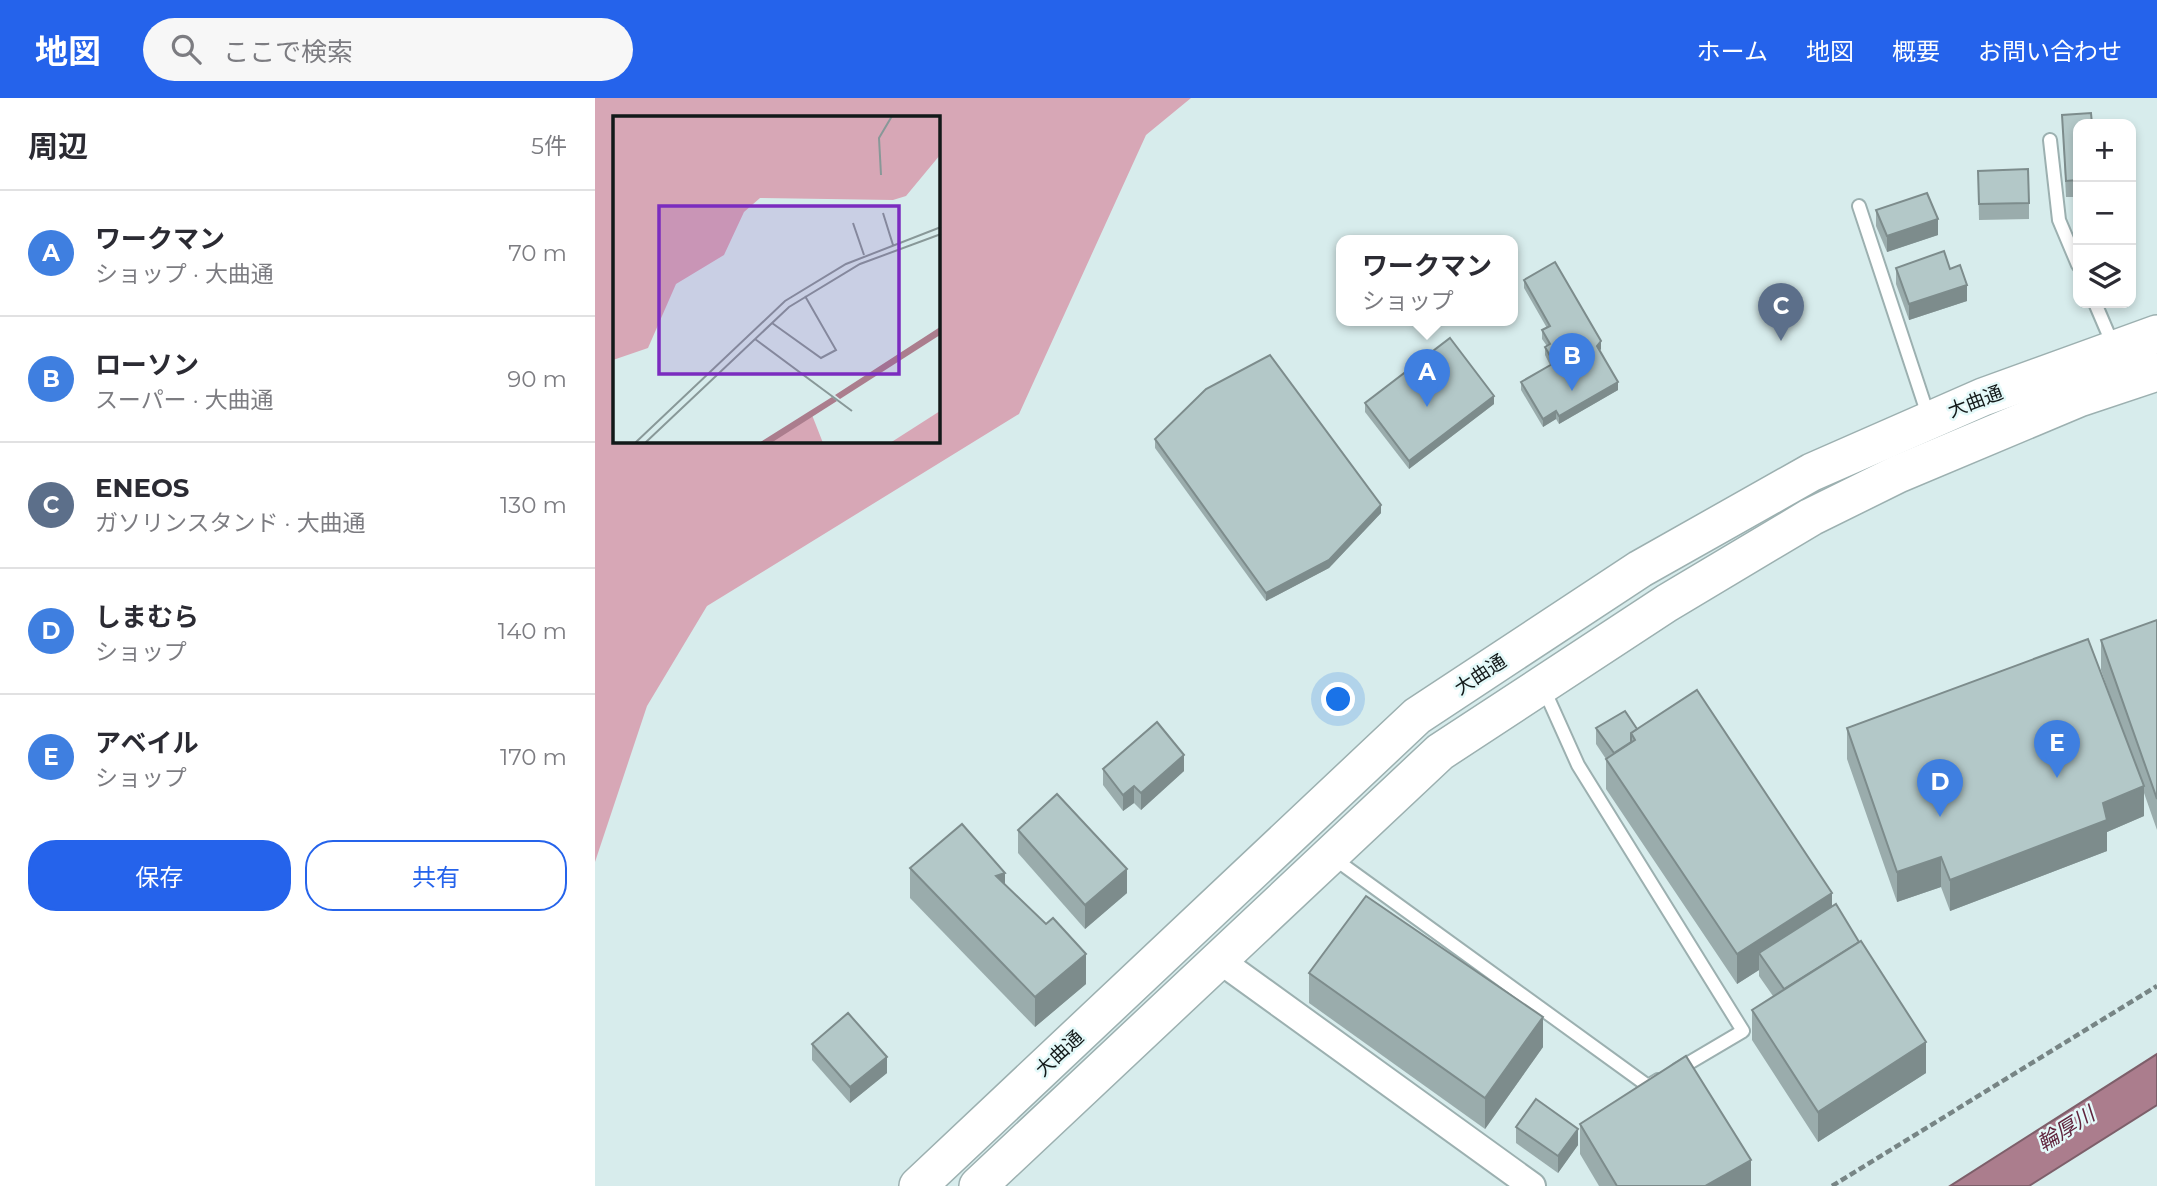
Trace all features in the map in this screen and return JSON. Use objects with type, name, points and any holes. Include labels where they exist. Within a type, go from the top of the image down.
[{"type":"main road","name":"大曲通","points":[[918,1186],[1417,716],[1640,569],[1812,472],[1930,419],[2157,334]]},
{"type":"main road","name":"大曲通","points":[[978,1186],[1440,751],[1667,603],[1811,517],[1898,474],[2079,398],[2157,372]]},
{"type":"street","points":[[1218,959],[1532,1186]]},
{"type":"lane","points":[[2050,140],[2059,220],[2073,253]]},
{"type":"lane","points":[[1859,206],[1930,419]]},
{"type":"lane","points":[[2097,308],[2115,349]]},
{"type":"lane","points":[[1329,855],[1648,1086],[1743,1031],[1578,765],[1542,685]]},
{"type":"path","points":[[1832,1186],[2157,986]]},
{"type":"shaded area","points":[[595,98],[1191,98],[1146,135],[1019,414],[707,606],[647,706],[595,862]]},
{"type":"water","name":"輪厚川","points":[[2157,1054],[2157,1105],[2029,1186],[1950,1186]]},
{"type":"building","points":[[2091,113],[2092,119],[2073,119],[2073,180],[2066,181],[2062,115]]},
{"type":"building","points":[[2028,169],[2029,203],[1979,204],[1978,171]]},
{"type":"building","points":[[1927,193],[1938,219],[1887,236],[1876,210]]},
{"type":"building","points":[[1944,251],[1950,269],[1960,265],[1967,285],[1909,304],[1896,268]]},
{"type":"building","points":[[1555,262],[1601,341],[1597,346],[1618,382],[1559,416],[1556,411],[1543,419],[1521,382],[1554,363],[1545,347],[1550,344],[1542,330],[1550,326],[1524,280]]},
{"type":"building","points":[[1450,338],[1494,396],[1409,461],[1365,403]]},
{"type":"building","points":[[1270,355],[1381,505],[1329,560],[1266,593],[1155,439],[1206,389]]},
{"type":"building","points":[[2157,620],[2157,799],[2101,640]]},
{"type":"building","points":[[2088,639],[2144,786],[2103,803],[2107,820],[1950,880],[1941,857],[1897,872],[1847,728]]},
{"type":"building","points":[[1697,690],[1832,893],[1737,954],[1606,759],[1635,740],[1631,733]]},
{"type":"building","points":[[1625,711],[1637,729],[1631,733],[1631,742],[1614,753],[1596,728]]},
{"type":"building","points":[[1157,722],[1184,755],[1141,793],[1134,786],[1123,795],[1103,769]]},
{"type":"building","points":[[1057,794],[1127,869],[1085,905],[1018,830]]},
{"type":"building","points":[[962,824],[1005,873],[996,876],[1046,924],[1053,918],[1086,954],[1035,997],[910,868]]},
{"type":"building","points":[[1366,896],[1543,1017],[1485,1098],[1309,973]]},
{"type":"building","points":[[1836,904],[1859,942],[1784,989],[1759,953]]},
{"type":"building","points":[[1861,941],[1926,1042],[1818,1112],[1752,1010]]},
{"type":"building","points":[[848,1013],[887,1057],[850,1087],[812,1044]]},
{"type":"building","points":[[1686,1056],[1751,1160],[1705,1186],[1617,1186],[1580,1124]]},
{"type":"building","points":[[1536,1099],[1578,1129],[1558,1156],[1516,1127]]},
{"type":"place","name":"ENEOS","points":[[1781,341]]},
{"type":"place","name":"ローソン","points":[[1572,391]]},
{"type":"place","name":"ワークマン","points":[[1427,407]]},
{"type":"place","name":"アベイル","points":[[2057,778]]},
{"type":"place","name":"しまむら","points":[[1940,817]]}]
